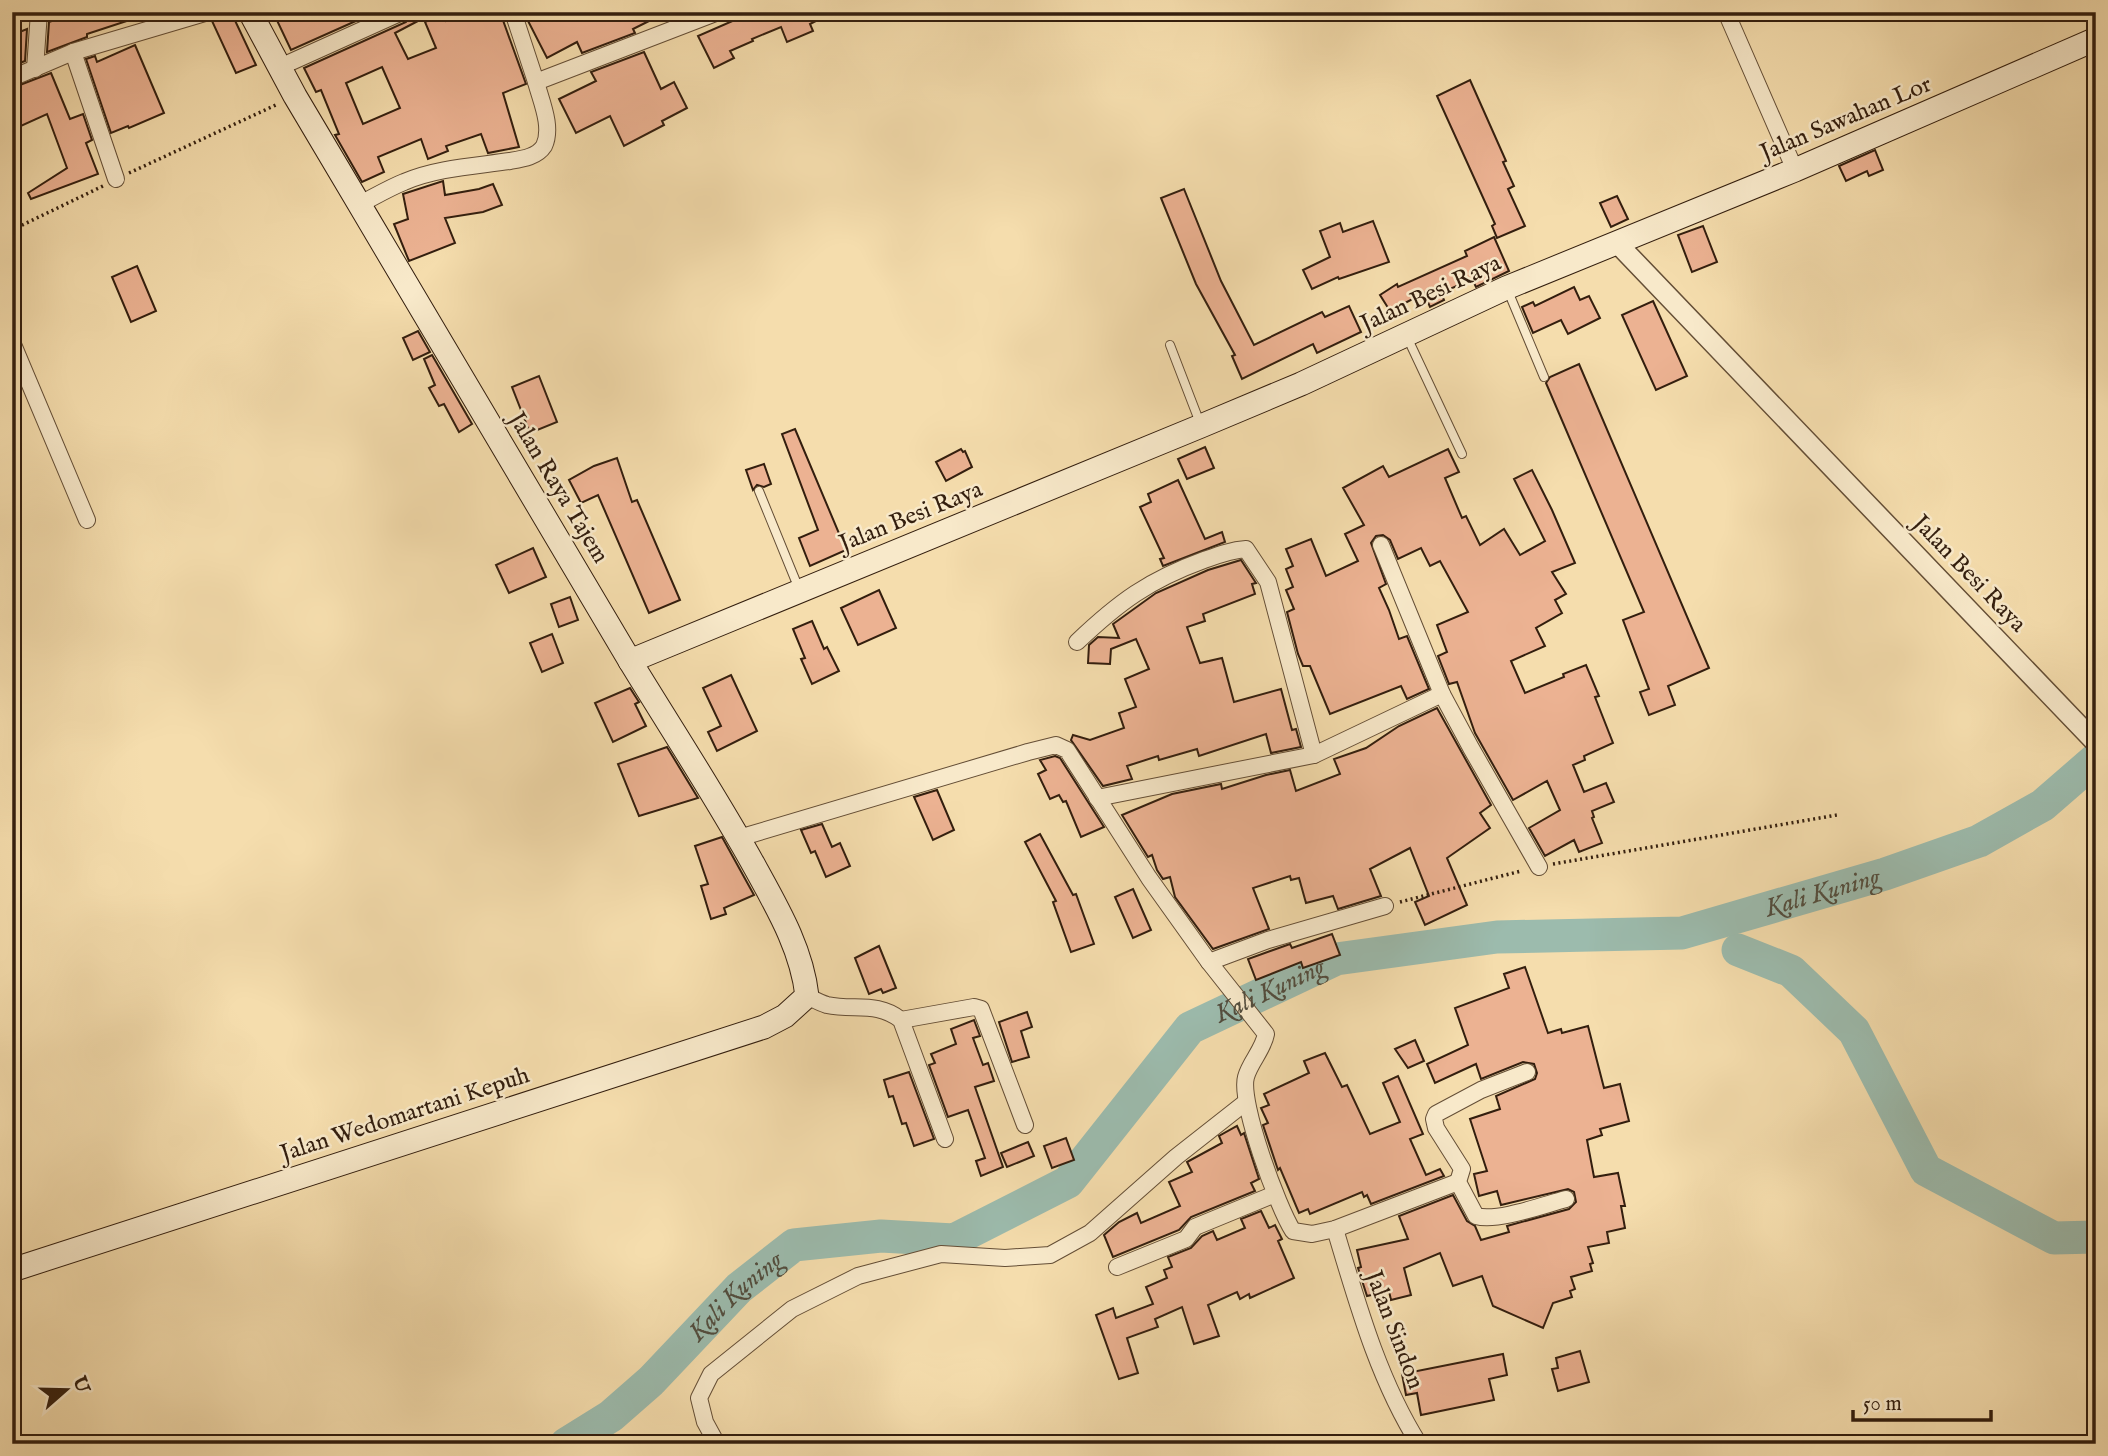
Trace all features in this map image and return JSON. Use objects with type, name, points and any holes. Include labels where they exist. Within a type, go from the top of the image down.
[{"type":"main road","name":"Jalan Raya Tajem","points":[[250,12],[295,96],[630,661],[739,838],[796,950],[807,996]]},
{"type":"main road","name":"Jalan Sawahan Lor","points":[[1617,243],[1795,170],[2096,39]]},
{"type":"main road","name":"Jalan Besi Raya","points":[[630,661],[1301,384],[1506,288],[1617,243]]},
{"type":"main road","name":"Jalan Wedomartani Kepuh","points":[[12,1270],[764,1027],[785,1016],[807,996]]},
{"type":"street","points":[[35,69],[39,12]]},
{"type":"street","points":[[12,78],[74,52],[208,12]]},
{"type":"street","points":[[280,67],[402,12]]},
{"type":"street","points":[[360,204],[405,181],[440,172],[522,159],[536,154],[543,147],[547,136],[546,119],[513,12]]},
{"type":"street","points":[[536,82],[719,12]]},
{"type":"street","points":[[1726,12],[1795,170]]},
{"type":"street","points":[[74,52],[116,179]]},
{"type":"street","name":"Jalan Besi Raya","points":[[1617,243],[2096,743]]},
{"type":"street","points":[[12,342],[87,520]]},
{"type":"street","points":[[1381,545],[1442,694],[1539,867]]},
{"type":"street","points":[[1077,642],[1114,608],[1141,588],[1187,566],[1233,550],[1246,549],[1268,582],[1314,755]]},
{"type":"street","points":[[1097,798],[1314,755],[1442,694]]},
{"type":"street","points":[[739,838],[1056,745],[1068,750],[1149,878],[1209,962],[1266,1034],[1246,1077],[1244,1096],[1275,1194],[1293,1231],[1312,1234],[1335,1228],[1458,1182]]},
{"type":"street","points":[[1209,962],[1268,940],[1385,906]]},
{"type":"street","points":[[807,996],[826,1005],[890,1011],[901,1020],[945,1139]]},
{"type":"street","points":[[901,1020],[974,1006],[981,1009],[1025,1125]]},
{"type":"street","points":[[1527,1072],[1481,1090],[1436,1114],[1436,1128],[1462,1169],[1458,1182],[1472,1213],[1483,1217],[1566,1199]]},
{"type":"street","points":[[717,1444],[705,1422],[699,1398],[711,1374],[792,1309],[858,1276],[941,1254],[1005,1258],[1050,1255],[1090,1233],[1176,1157],[1246,1102]]},
{"type":"street","points":[[1117,1267],[1186,1239],[1195,1227],[1275,1194]]},
{"type":"street","name":"Jalan Sindon","points":[[1335,1228],[1363,1323],[1405,1422],[1419,1444]]},
{"type":"lane","points":[[1506,288],[1544,377]]},
{"type":"lane","points":[[1406,335],[1462,454]]},
{"type":"lane","points":[[1170,345],[1201,426]]},
{"type":"lane","points":[[759,491],[800,591]]},
{"type":"path","points":[[12,230],[295,96]]},
{"type":"path","points":[[1385,906],[1539,867],[1837,816]]},
{"type":"building","points":[[76,12],[145,12],[145,15],[87,34],[87,37],[47,52],[49,22]]},
{"type":"building","points":[[231,12],[256,65],[236,73],[212,21]]},
{"type":"building","points":[[273,12],[376,12],[291,50]]},
{"type":"building","points":[[412,12],[435,12],[395,33],[408,59],[436,48],[425,22],[443,13],[446,21],[469,12],[500,12],[526,84],[503,93],[519,147],[488,153],[481,134],[446,146],[448,151],[428,159],[421,139],[378,157],[384,172],[362,182],[335,135],[339,134],[321,90],[316,92],[304,68],[406,22]],"holes":[[[382,67],[400,108],[363,124],[346,83]]]},
{"type":"building","points":[[533,12],[667,12],[633,29],[635,33],[582,53],[577,42],[547,58],[525,15]]},
{"type":"building","points":[[753,12],[833,12],[810,24],[813,31],[787,42],[781,27],[752,39],[753,41],[730,51],[734,58],[714,68],[698,36]]},
{"type":"building","points":[[27,29],[25,61],[12,66],[12,35]]},
{"type":"building","points":[[135,45],[164,113],[111,133],[86,59],[95,56],[97,62]]},
{"type":"building","points":[[644,52],[661,89],[674,82],[687,108],[662,121],[664,125],[624,146],[610,116],[576,133],[559,99],[596,81],[591,72]]},
{"type":"building","points":[[51,73],[70,119],[83,114],[92,140],[86,143],[98,174],[31,199],[28,193],[67,168],[47,114],[12,130],[12,88]]},
{"type":"building","points":[[1470,80],[1506,161],[1503,162],[1514,186],[1508,189],[1525,226],[1497,238],[1492,226],[1495,224],[1437,96]]},
{"type":"building","points":[[1875,150],[1883,170],[1869,176],[1867,171],[1846,181],[1839,166]]},
{"type":"building","points":[[443,181],[445,195],[493,184],[502,205],[483,212],[445,218],[455,243],[409,261],[394,224],[408,219],[403,194]]},
{"type":"building","points":[[1184,189],[1221,281],[1254,345],[1322,312],[1325,317],[1349,306],[1361,332],[1317,353],[1313,344],[1242,379],[1232,356],[1235,355],[1196,284],[1161,198]]},
{"type":"building","points":[[1617,196],[1628,219],[1611,227],[1600,203]]},
{"type":"building","points":[[1373,221],[1389,262],[1339,279],[1338,277],[1312,289],[1303,270],[1330,257],[1320,231],[1340,223],[1343,232]]},
{"type":"building","points":[[1703,226],[1717,262],[1692,272],[1678,235]]},
{"type":"building","points":[[1494,237],[1509,271],[1476,287],[1472,279],[1441,293],[1444,300],[1430,307],[1424,293],[1390,311],[1380,295],[1397,284],[1398,287],[1467,256],[1465,251]]},
{"type":"building","points":[[137,266],[156,311],[131,322],[112,277]]},
{"type":"building","points":[[1574,287],[1580,300],[1589,296],[1600,318],[1568,334],[1561,320],[1533,333],[1522,307],[1533,302],[1535,306]]},
{"type":"building","points":[[1653,301],[1687,376],[1656,390],[1622,315]]},
{"type":"building","points":[[418,331],[430,352],[413,360],[403,338]]},
{"type":"building","points":[[432,355],[472,424],[459,432],[444,404],[439,406],[429,388],[435,385],[424,359]]},
{"type":"building","points":[[1579,364],[1709,668],[1668,686],[1675,705],[1649,715],[1640,692],[1649,689],[1623,620],[1644,612],[1546,383],[1550,377]]},
{"type":"building","points":[[539,376],[557,422],[530,433],[512,387]]},
{"type":"building","points":[[795,429],[846,550],[810,566],[799,538],[818,530],[782,434]]},
{"type":"building","points":[[1205,447],[1214,468],[1187,479],[1178,459]]},
{"type":"building","points":[[961,449],[965,451],[972,467],[946,481],[936,462]]},
{"type":"building","points":[[1448,449],[1459,472],[1445,478],[1462,518],[1466,516],[1480,545],[1504,529],[1520,555],[1545,541],[1514,479],[1532,470],[1575,563],[1552,572],[1566,594],[1555,600],[1562,613],[1536,628],[1545,646],[1511,661],[1525,693],[1586,665],[1599,696],[1595,697],[1613,743],[1584,756],[1585,760],[1573,765],[1584,792],[1606,783],[1614,802],[1592,811],[1602,843],[1579,852],[1574,840],[1545,856],[1529,828],[1560,810],[1547,781],[1513,800],[1475,733],[1457,682],[1449,684],[1438,656],[1447,652],[1437,625],[1468,612],[1440,561],[1430,566],[1421,548],[1398,559],[1390,540],[1383,535],[1376,536],[1371,543],[1386,584],[1379,588],[1399,639],[1407,636],[1429,689],[1407,699],[1401,686],[1330,714],[1310,666],[1303,666],[1298,654],[1287,612],[1294,609],[1286,590],[1293,587],[1286,569],[1293,566],[1286,549],[1311,539],[1326,576],[1358,561],[1345,534],[1364,525],[1343,488],[1383,466],[1389,477]]},
{"type":"building","points":[[617,458],[632,502],[637,500],[680,600],[649,613],[598,495],[581,503],[569,480],[594,466]]},
{"type":"building","points":[[764,464],[771,484],[764,487],[757,485],[753,490],[746,470]]},
{"type":"building","points":[[1178,480],[1205,539],[1222,532],[1225,542],[1163,566],[1160,559],[1164,558],[1140,507],[1151,502],[1148,494]]},
{"type":"building","points":[[533,548],[546,577],[509,593],[496,565]]},
{"type":"building","points":[[1241,560],[1256,583],[1252,584],[1255,594],[1203,614],[1205,621],[1187,627],[1200,663],[1222,658],[1234,702],[1281,689],[1292,730],[1296,729],[1301,747],[1271,753],[1266,734],[1199,756],[1197,749],[1159,760],[1158,756],[1127,766],[1132,779],[1103,786],[1071,740],[1073,735],[1090,740],[1124,728],[1119,713],[1136,707],[1125,679],[1149,669],[1136,639],[1111,649],[1110,664],[1088,663],[1089,645],[1098,637],[1119,638],[1113,624],[1156,593],[1208,570]]},
{"type":"building","points":[[879,590],[896,628],[858,645],[841,608]]},
{"type":"building","points":[[570,597],[578,620],[559,627],[551,604]]},
{"type":"building","points":[[812,621],[824,649],[827,647],[839,671],[812,684],[801,659],[805,658],[793,629]]},
{"type":"building","points":[[552,634],[563,663],[542,672],[530,643]]},
{"type":"building","points":[[731,675],[757,731],[717,751],[708,732],[721,726],[703,688]]},
{"type":"building","points":[[630,688],[639,702],[635,704],[646,726],[613,742],[595,703]]},
{"type":"building","points":[[1437,708],[1491,805],[1480,813],[1490,828],[1447,858],[1467,905],[1425,925],[1415,902],[1429,896],[1410,848],[1370,869],[1381,896],[1338,909],[1333,896],[1306,903],[1299,878],[1291,880],[1290,876],[1253,888],[1269,929],[1213,949],[1175,897],[1170,877],[1163,879],[1152,855],[1148,857],[1122,815],[1172,794],[1221,784],[1222,789],[1290,770],[1296,791],[1340,774],[1334,759],[1366,748],[1399,726]]},
{"type":"building","points":[[667,747],[698,798],[639,816],[618,764]]},
{"type":"building","points":[[1055,756],[1060,758],[1104,827],[1081,837],[1066,801],[1063,802],[1059,795],[1050,799],[1038,774],[1046,770],[1040,760]]},
{"type":"building","points":[[937,790],[954,830],[933,840],[914,797]]},
{"type":"building","points":[[822,824],[832,847],[840,843],[850,866],[826,877],[815,851],[811,853],[801,830]]},
{"type":"building","points":[[1040,834],[1073,895],[1076,894],[1094,944],[1071,952],[1053,902],[1056,901],[1025,842]]},
{"type":"building","points":[[722,837],[754,895],[724,908],[726,914],[711,919],[701,886],[708,884],[695,846]]},
{"type":"building","points":[[1133,889],[1151,930],[1133,938],[1115,897]]},
{"type":"building","points":[[1332,934],[1340,955],[1303,968],[1301,962],[1256,980],[1248,959],[1290,944],[1292,948]]},
{"type":"building","points":[[879,946],[896,988],[883,993],[881,989],[869,994],[855,958]]},
{"type":"building","points":[[1525,967],[1548,1033],[1561,1029],[1562,1033],[1588,1026],[1604,1088],[1620,1084],[1629,1121],[1600,1129],[1602,1135],[1587,1140],[1594,1177],[1618,1173],[1625,1206],[1621,1206],[1625,1228],[1607,1232],[1609,1243],[1588,1247],[1593,1263],[1590,1264],[1592,1271],[1571,1277],[1575,1289],[1570,1291],[1572,1297],[1553,1303],[1543,1328],[1493,1306],[1482,1276],[1453,1286],[1440,1253],[1404,1268],[1411,1295],[1391,1300],[1389,1291],[1367,1296],[1358,1268],[1361,1267],[1357,1250],[1408,1239],[1399,1216],[1453,1195],[1467,1221],[1475,1226],[1481,1240],[1509,1232],[1507,1226],[1569,1209],[1576,1202],[1574,1192],[1568,1189],[1501,1205],[1497,1191],[1479,1196],[1474,1174],[1487,1171],[1470,1119],[1500,1109],[1496,1096],[1535,1079],[1537,1073],[1534,1064],[1523,1062],[1481,1079],[1476,1064],[1435,1083],[1427,1064],[1468,1045],[1455,1008],[1509,988],[1504,974]]},
{"type":"building","points":[[1027,1012],[1032,1027],[1021,1031],[1029,1057],[1012,1062],[999,1022]]},
{"type":"building","points":[[974,1020],[980,1036],[973,1038],[983,1065],[988,1063],[994,1081],[975,1087],[1003,1167],[981,1176],[976,1161],[985,1158],[968,1110],[948,1117],[929,1065],[935,1063],[931,1054],[956,1044],[951,1029]]},
{"type":"building","points":[[1415,1040],[1424,1061],[1408,1068],[1395,1049]]},
{"type":"building","points":[[1325,1053],[1342,1087],[1347,1085],[1370,1134],[1400,1122],[1383,1083],[1398,1076],[1423,1134],[1410,1139],[1426,1175],[1440,1169],[1444,1176],[1371,1204],[1367,1195],[1364,1197],[1362,1192],[1310,1214],[1308,1209],[1299,1213],[1280,1168],[1278,1170],[1263,1125],[1268,1123],[1261,1108],[1269,1105],[1264,1094],[1309,1073],[1304,1061]]},
{"type":"building","points":[[909,1072],[934,1139],[914,1146],[906,1123],[902,1124],[893,1096],[889,1097],[884,1080]]},
{"type":"building","points":[[1237,1126],[1241,1135],[1244,1133],[1259,1179],[1251,1183],[1255,1191],[1191,1217],[1179,1230],[1113,1257],[1104,1235],[1119,1222],[1137,1213],[1141,1223],[1180,1206],[1169,1182],[1192,1172],[1187,1162],[1222,1143],[1219,1136]]},
{"type":"building","points":[[1066,1138],[1074,1160],[1052,1168],[1044,1146]]},
{"type":"building","points":[[1028,1142],[1034,1156],[1007,1167],[1001,1153]]},
{"type":"building","points":[[1261,1211],[1269,1228],[1275,1225],[1282,1239],[1278,1241],[1294,1278],[1250,1298],[1249,1294],[1240,1299],[1237,1292],[1208,1305],[1219,1336],[1194,1344],[1182,1307],[1155,1319],[1158,1327],[1127,1338],[1138,1373],[1119,1379],[1096,1315],[1113,1308],[1116,1318],[1153,1304],[1146,1287],[1167,1278],[1164,1270],[1172,1267],[1168,1257],[1191,1248],[1202,1236],[1213,1231],[1217,1240],[1245,1228],[1241,1219]]},
{"type":"building","points":[[1580,1351],[1589,1382],[1558,1391],[1552,1369],[1558,1368],[1556,1358]]},
{"type":"building","points":[[1503,1354],[1507,1375],[1489,1379],[1494,1400],[1421,1415],[1417,1393],[1406,1395],[1402,1374]]},
{"type":"waterway","name":"Kali Kuning","points":[[566,1444],[611,1416],[651,1381],[739,1288],[794,1245],[881,1236],[954,1240],[1068,1182],[1190,1028],[1336,959],[1497,937],[1682,933],[1885,874],[1979,841],[2043,805],[2096,759]]},
{"type":"waterway","points":[[1738,950],[1791,971],[1854,1031],[1926,1170],[2054,1238],[2096,1237]]}]
